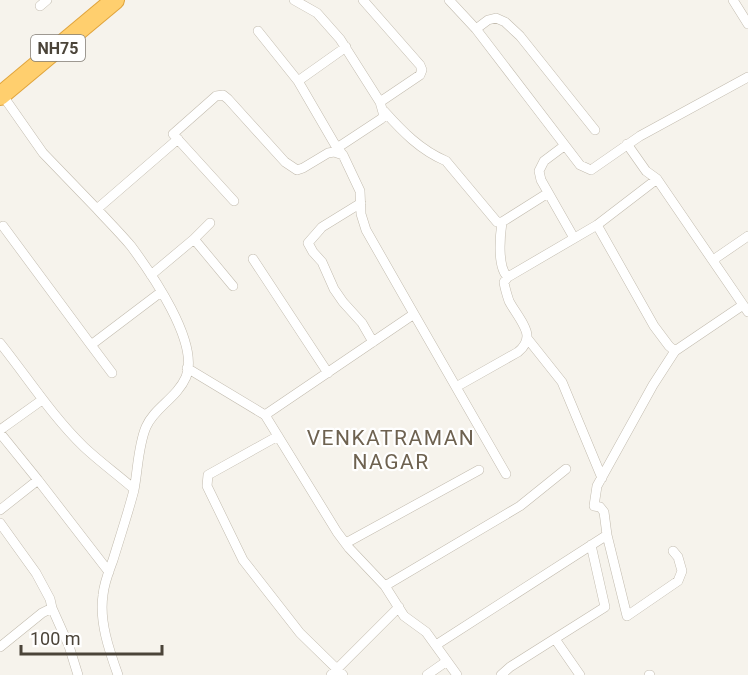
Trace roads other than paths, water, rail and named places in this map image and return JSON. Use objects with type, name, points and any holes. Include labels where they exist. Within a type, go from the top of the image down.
[{"type":"highway","name":"NH75","points":[[0,91],[96,0]]},
{"type":"highway","name":"NH75","points":[[0,91],[115,0]]},
{"type":"street","points":[[294,0],[317,13],[346,46],[382,106],[398,127],[418,145],[446,161],[497,222],[502,222],[548,193]]},
{"type":"street","points":[[363,0],[422,70],[420,75],[382,106]]},
{"type":"street","points":[[449,0],[476,29],[564,146],[580,165],[591,170],[627,144],[748,77]]},
{"type":"street","points":[[733,0],[748,24]]},
{"type":"street","points":[[476,29],[488,20],[496,18],[511,28],[520,36],[595,130]]},
{"type":"street","points":[[258,31],[298,81],[340,152],[360,191],[361,214],[366,230],[506,474]]},
{"type":"street","points":[[298,81],[346,46]]},
{"type":"street","points":[[0,91],[43,153],[130,245],[161,292],[187,347],[189,360],[187,375],[146,427],[134,489],[103,594],[102,618],[118,675]]},
{"type":"street","points":[[234,201],[173,134],[216,96],[223,95],[285,162],[297,170],[328,153],[340,152],[384,116],[382,106]]},
{"type":"street","points":[[97,209],[178,139]]},
{"type":"street","points":[[627,144],[646,171],[657,179],[746,308],[675,351],[648,394],[597,486],[594,506],[600,507],[604,512],[607,535],[627,616],[678,581],[682,571],[678,557],[673,551]]},
{"type":"street","points":[[564,146],[544,161],[539,171],[541,180],[574,238]]},
{"type":"street","points":[[602,478],[562,382],[528,338],[526,330],[510,303],[504,282],[508,277],[597,225],[657,179]]},
{"type":"street","points":[[361,203],[322,227],[308,243],[322,262],[334,289],[362,323],[373,342]]},
{"type":"street","points":[[502,222],[500,249],[502,268],[508,277]]},
{"type":"street","points":[[151,275],[210,223]]},
{"type":"street","points":[[597,225],[654,326],[675,351]]},
{"type":"street","points":[[3,226],[112,373]]},
{"type":"street","points":[[713,260],[748,236]]},
{"type":"street","points":[[194,239],[233,286]]},
{"type":"street","points":[[253,259],[328,373]]},
{"type":"street","points":[[92,345],[161,292]]},
{"type":"street","points":[[265,415],[414,314]]},
{"type":"street","points":[[456,387],[518,352],[528,338]]},
{"type":"street","points":[[0,343],[42,400],[84,447],[134,489]]},
{"type":"street","points":[[188,368],[265,415],[337,532],[385,586],[404,616],[426,632],[457,675]]},
{"type":"street","points":[[42,400],[0,432],[109,572]]},
{"type":"street","points":[[278,436],[208,475],[207,486],[243,560],[300,633],[337,673],[399,607]]},
{"type":"street","points":[[385,586],[520,506],[566,469]]},
{"type":"street","points":[[346,543],[478,470]]},
{"type":"street","points":[[0,510],[38,480]]},
{"type":"street","points":[[0,523],[36,573],[50,599],[78,675]]},
{"type":"street","points":[[435,645],[607,535]]},
{"type":"street","points":[[501,675],[605,607],[591,544]]},
{"type":"street","points":[[0,648],[42,613],[52,608]]},
{"type":"street","points":[[555,639],[580,675]]},
{"type":"street","points":[[427,675],[447,662]]},
{"type":"district","name":"VENKATRAMAN NAGAR","points":[[391,450]]}]
